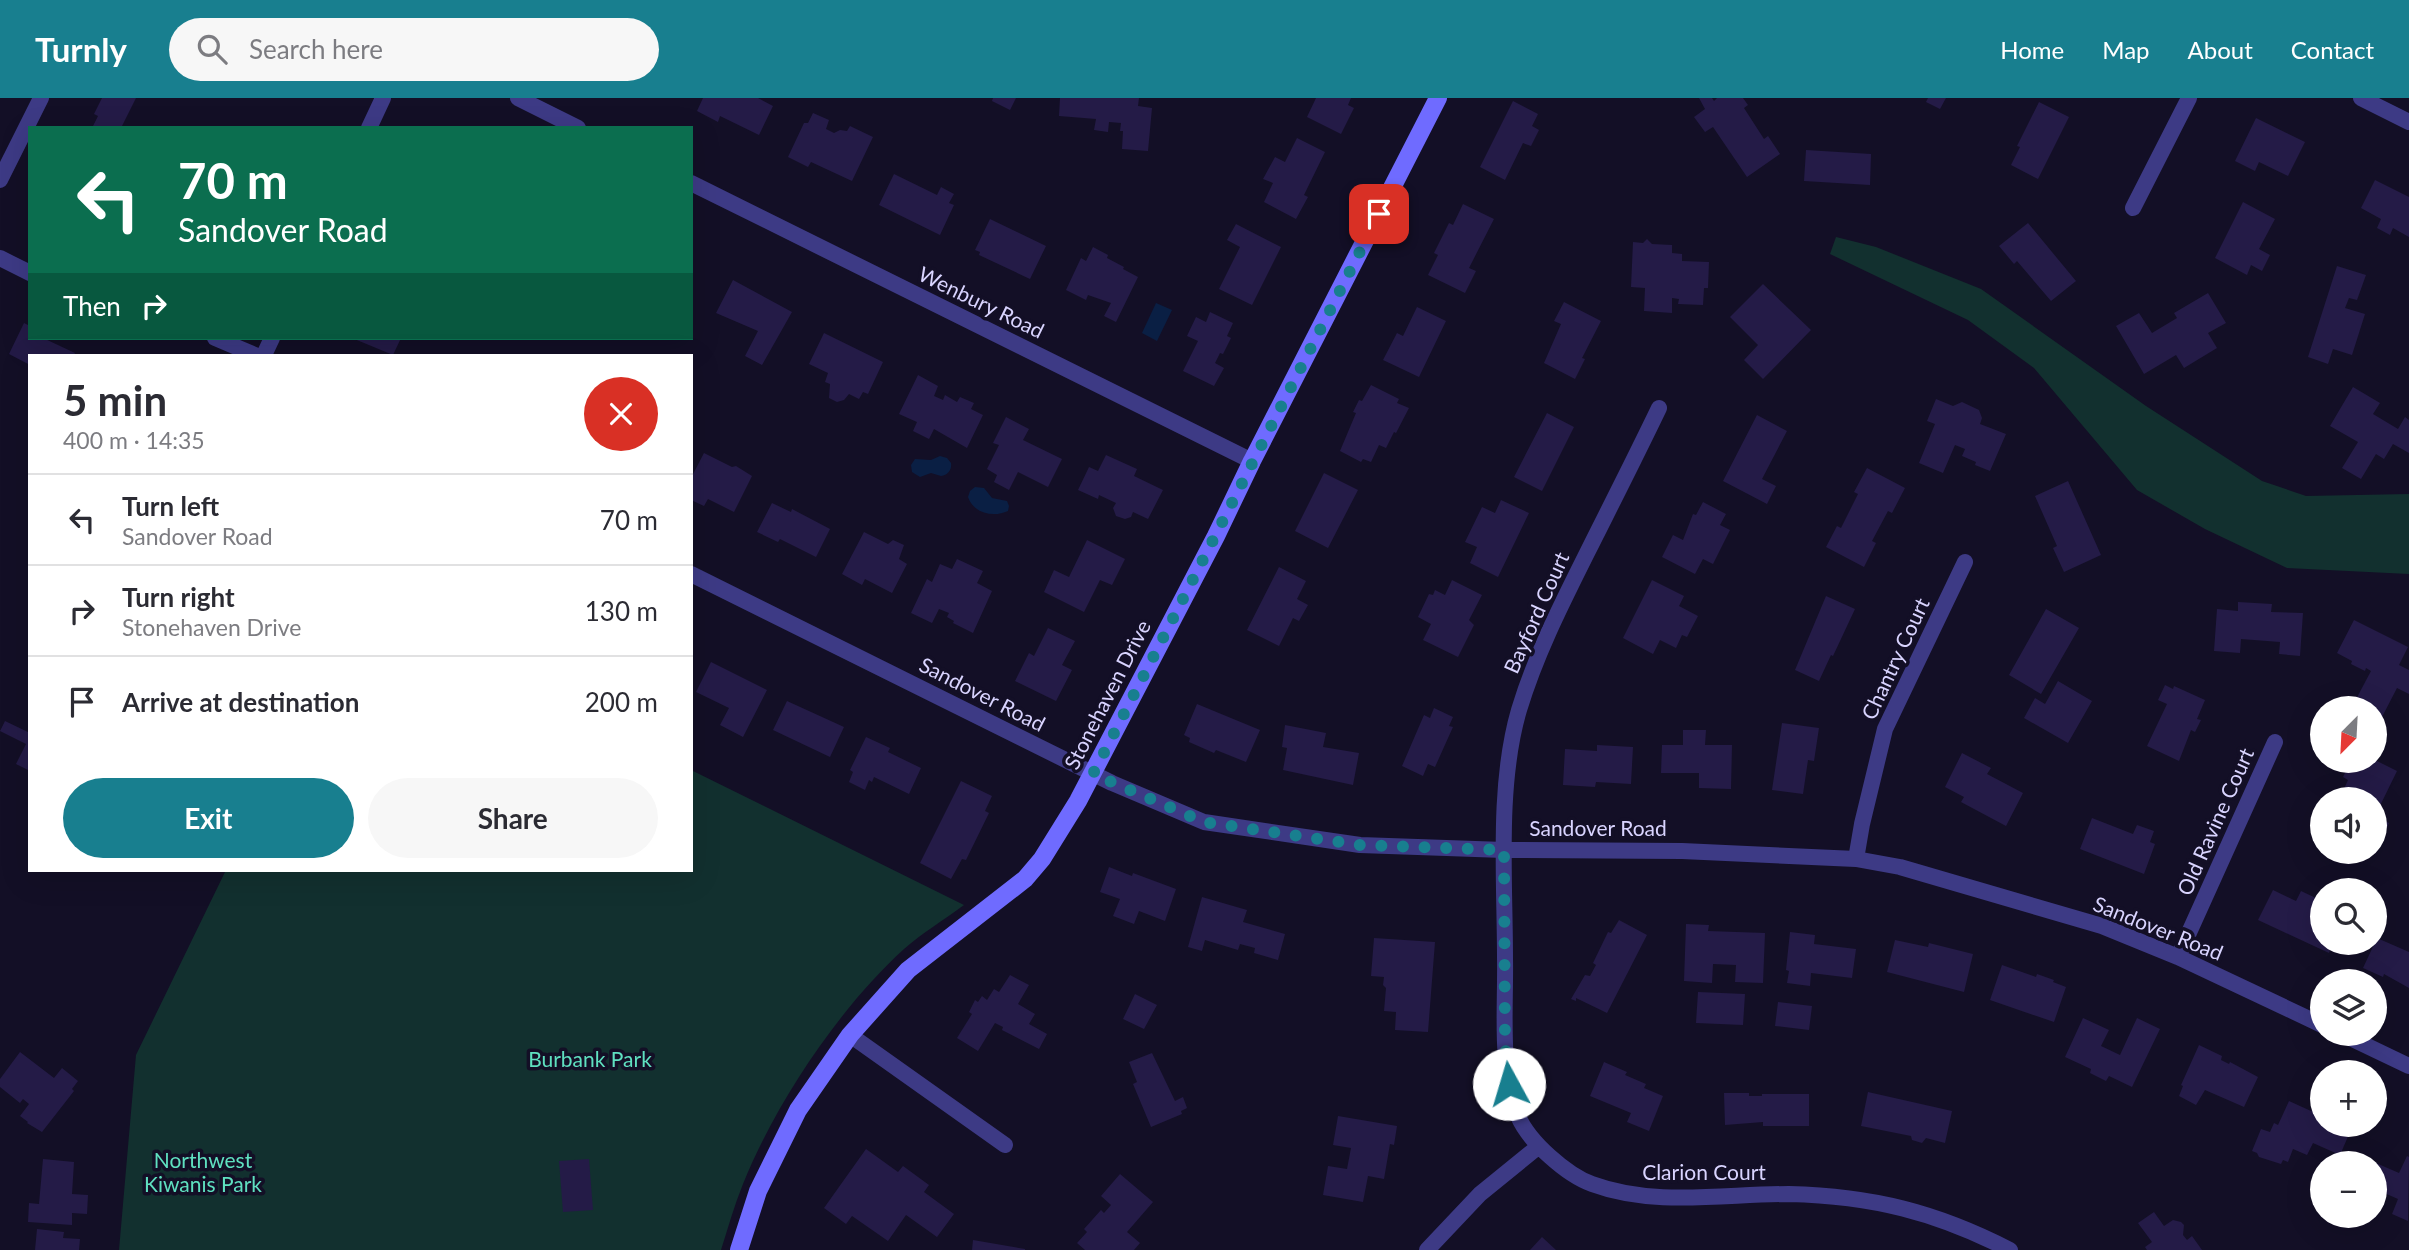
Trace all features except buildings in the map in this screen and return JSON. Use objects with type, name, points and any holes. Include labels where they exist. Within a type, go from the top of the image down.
[{"type":"street","points":[[0,180],[41,98]]},
{"type":"street","points":[[370,126],[383,98]]},
{"type":"street","points":[[518,98],[575,126]]},
{"type":"street","name":"Stonehaven Drive","points":[[739,1250],[758,1191],[798,1110],[850,1035],[908,970],[1025,879],[1049,848],[1093,774],[1438,98]]},
{"type":"street","points":[[2133,208],[2189,98]]},
{"type":"street","points":[[2361,98],[2409,122]]},
{"type":"street","name":"Wenbury Road","points":[[693,184],[1252,461]]},
{"type":"street","points":[[0,258],[28,272]]},
{"type":"street","points":[[220,340],[254,354]]},
{"type":"street","name":"Bayford Court","points":[[1504,850],[1510,754],[1519,712],[1540,651],[1660,408]]},
{"type":"street","name":"Chantry Court","points":[[1856,859],[1885,729],[1965,562]]},
{"type":"street","name":"Sandover Road","points":[[693,574],[1093,774],[1204,822],[1360,845],[1504,850],[1682,851],[1856,859],[1899,867],[2102,926],[2178,957],[2310,1019]]},
{"type":"street","name":"Old Ravine Court","points":[[2178,957],[2275,742]]},
{"type":"street","name":"Clarion Court","points":[[1504,850],[1505,1044],[1509,1084],[1519,1119],[1539,1146],[1588,1183],[1615,1191],[1667,1198],[1779,1195],[1853,1198],[1912,1209],[1969,1229],[2010,1250]]},
{"type":"street","points":[[850,1035],[1005,1145]]},
{"type":"street","points":[[2367,1046],[2409,1066]]},
{"type":"street","points":[[1427,1250],[1480,1195],[1539,1146]]},
{"type":"green space","points":[[1836,237],[1876,247],[1981,289],[2146,406],[2262,481],[2306,496],[2409,494],[2409,574],[2287,568],[2205,529],[2137,490],[2034,368],[1968,320],[1830,254]]},
{"type":"green space","name":"Burbank Park","points":[[693,771],[964,905],[911,943],[880,973],[856,999],[811,1059],[756,1153],[721,1250],[119,1250],[136,1055],[225,872],[693,872]]},
{"type":"water","points":[[1156,303],[1172,310],[1157,341],[1142,333]]},
{"type":"water","points":[[940,456],[951,463],[946,475],[931,473],[920,477],[912,472],[911,465],[915,459],[931,460]]},
{"type":"water","points":[[975,487],[984,488],[992,498],[1007,501],[1008,511],[990,514],[974,507],[968,497]]},
{"type":"route","points":[[1379,214],[1093,774],[1204,822],[1360,845],[1504,850],[1505,1044],[1509,1084]]},
{"type":"park label","name":"Northwest Kiwanis Park","points":[[203,1173]]}]
